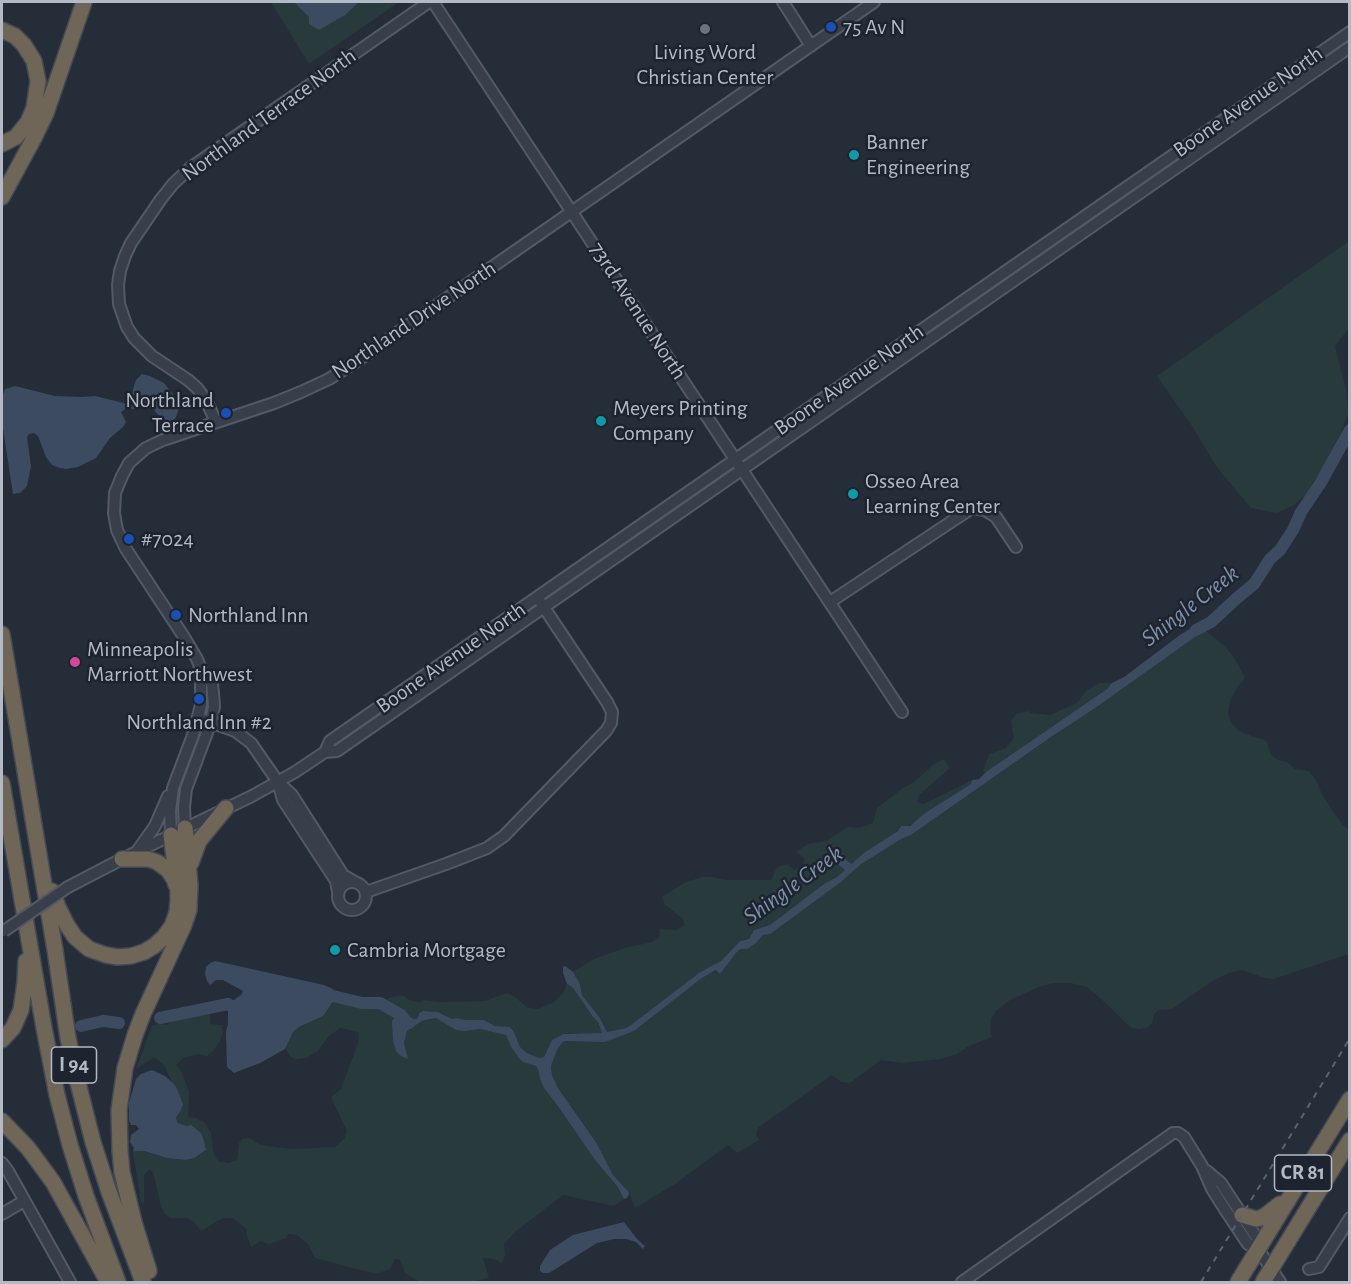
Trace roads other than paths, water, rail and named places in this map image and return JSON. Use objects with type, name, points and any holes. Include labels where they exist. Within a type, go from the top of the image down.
[{"type":"highway","points":[[2,197],[45,113],[84,2]]},
{"type":"highway","points":[[2,30],[15,36],[24,45],[34,61],[38,81],[34,108],[28,122],[16,137],[2,144]]},
{"type":"highway","name":"I 94","points":[[2,634],[68,1038],[79,1091],[108,1192],[143,1282]]},
{"type":"highway","name":"I 94","points":[[2,783],[51,1065],[91,1213],[118,1282]]},
{"type":"highway","points":[[189,875],[199,841],[226,808]]},
{"type":"highway","points":[[32,813],[44,867],[67,925],[75,937],[89,949],[118,957],[138,955],[149,950],[164,937],[172,926],[177,912],[178,831]]},
{"type":"highway","points":[[153,1282],[136,1230],[125,1184],[120,1151],[119,1110],[125,1068],[135,1035],[187,916],[190,903],[189,875],[178,831]]},
{"type":"highway","points":[[122,858],[148,859],[161,864],[174,879],[178,895]]},
{"type":"highway","points":[[2,1040],[16,1023],[24,994],[25,916]]},
{"type":"highway","name":"CR 81","points":[[1238,1282],[1350,1098]]},
{"type":"highway","points":[[2,1121],[32,1152],[53,1182],[108,1282]]},
{"type":"highway","name":"CR 81","points":[[1263,1282],[1350,1140]]},
{"type":"highway","points":[[1242,1215],[1256,1219],[1266,1215],[1291,1193]]},
{"type":"street","name":"73rd Avenue North","points":[[431,2],[902,712]]},
{"type":"street","name":"Northland Terrace North","points":[[216,422],[206,400],[197,388],[152,356],[134,338],[127,327],[119,304],[118,285],[124,256],[161,199],[190,168],[431,2]]},
{"type":"street","points":[[783,2],[811,45]]},
{"type":"street","name":"Northland Drive North","points":[[178,831],[186,789],[211,722],[214,707],[212,683],[203,674],[187,643],[121,539],[115,522],[114,504],[122,476],[129,463],[146,448],[163,440],[274,403],[328,379],[874,2]]},
{"type":"street","name":"Boone Avenue North","points":[[325,752],[330,741],[1350,32]]},
{"type":"street","name":"Boone Avenue North","points":[[3,932],[68,887],[278,782],[325,752],[337,751],[1350,47]]},
{"type":"street","points":[[830,602],[972,508],[985,510],[996,517],[1016,547]]},
{"type":"street","points":[[366,892],[446,864],[487,848],[496,842],[606,731],[611,723],[612,712],[607,702],[537,597]]},
{"type":"street","points":[[178,831],[170,810],[173,788],[198,718],[203,674]]},
{"type":"street","points":[[198,718],[235,731],[247,739],[278,782],[292,795],[343,874],[360,884],[366,892],[367,897],[360,909],[354,911],[344,909],[340,904],[336,881],[283,800],[278,782]]},
{"type":"street","points":[[137,851],[155,826],[173,788]]},
{"type":"street","points":[[338,892],[346,883],[355,882]]},
{"type":"street","points":[[962,1282],[1173,1133],[1184,1137],[1202,1166],[1212,1189],[1242,1235],[1248,1244],[1258,1249],[1280,1282]]},
{"type":"street","points":[[2,1163],[70,1282]]},
{"type":"street","points":[[1202,1166],[1221,1184],[1242,1215],[1257,1238],[1258,1249]]},
{"type":"street","points":[[2,1214],[24,1201]]},
{"type":"street","points":[[1309,1269],[1319,1267],[1350,1218]]},
{"type":"water","points":[[294,2],[359,2],[345,15],[319,30],[309,24],[309,17]]},
{"type":"water","points":[[142,374],[164,383],[178,401],[179,409],[175,419],[169,422],[153,409],[141,405],[134,409],[125,409],[121,412],[126,422],[110,438],[96,458],[78,467],[66,469],[52,465],[46,457],[38,436],[34,433],[29,434],[27,437],[31,466],[27,486],[20,493],[13,494],[2,422],[2,397],[5,389],[15,386],[55,396],[95,396],[132,405],[133,389],[136,380]]},
{"type":"water","points":[[1201,622],[1212,623],[1095,708],[911,835],[860,865],[841,882],[770,934],[763,935],[747,949],[741,949],[720,974],[716,970],[702,978],[634,1031],[605,1042],[563,1042],[551,1066],[552,1075],[558,1088],[597,1144],[613,1175],[628,1191],[627,1198],[624,1199],[617,1186],[595,1160],[544,1088],[536,1066],[523,1062],[519,1058],[506,1035],[480,1029],[456,1030],[436,1018],[422,1021],[407,1031],[404,1043],[408,1059],[396,1051],[392,1021],[400,1011],[411,1020],[418,1018],[419,1013],[423,1011],[438,1012],[452,1019],[484,1020],[495,1026],[510,1027],[520,1047],[539,1058],[544,1057],[552,1040],[563,1034],[602,1033],[598,1022],[573,988],[567,984],[563,973],[565,966],[573,972],[580,984],[582,995],[600,1018],[607,1032],[626,1028],[699,973],[721,961],[740,941],[749,939],[754,930],[770,925],[845,870],[827,855],[842,853],[852,864],[864,853],[898,831],[901,826],[910,826],[925,813],[971,784],[972,780],[979,779]]},
{"type":"water","points":[[215,961],[324,985],[333,989],[332,1003],[323,1016],[293,1032],[285,1049],[260,1063],[234,1073],[227,1067],[228,1004],[243,991],[223,980],[216,980],[210,985],[205,974],[206,967]]},
{"type":"water","points":[[152,1070],[165,1076],[178,1091],[183,1104],[176,1118],[178,1123],[191,1125],[201,1133],[206,1150],[194,1158],[186,1160],[167,1158],[144,1151],[133,1152],[134,1148],[130,1142],[131,1135],[139,1129],[136,1125],[131,1125],[129,1121],[129,1103],[136,1079],[141,1074]]},
{"type":"water","points":[[624,1222],[645,1246],[643,1249],[636,1242],[614,1239],[597,1243],[549,1273],[540,1271],[540,1266],[550,1250],[573,1235]]},
{"type":"waterway","name":"Shingle Creek","points":[[1196,630],[1211,622],[1254,584],[1293,530],[1301,512],[1320,484],[1350,430]]},
{"type":"waterway","name":"Shingle Creek","points":[[319,1001],[333,996],[362,1003],[380,1003],[401,1015],[409,1023]]},
{"type":"waterway","name":"Shingle Creek","points":[[160,1018],[228,1004],[237,1011],[243,1010]]},
{"type":"waterway","name":"Shingle Creek","points":[[81,1026],[103,1021],[119,1023]]},
{"type":"railway","points":[[1201,1282],[1350,1038]]},
{"type":"place","name":"75 Av N","points":[[831,27]]},
{"type":"place","name":"Living Word Christian Center","points":[[705,29]]},
{"type":"place","name":"Banner Engineering","points":[[854,155]]},
{"type":"place","name":"Northland Terrace","points":[[226,413]]},
{"type":"place","name":"Meyers Printing Company","points":[[601,421]]},
{"type":"place","name":"Osseo Area Learning Center","points":[[853,494]]},
{"type":"place","name":"#7024","points":[[129,539]]},
{"type":"place","name":"Northland Inn","points":[[176,615]]},
{"type":"place","name":"Minneapolis Marriott Northwest","points":[[75,662]]},
{"type":"place","name":"Northland Inn #2","points":[[199,699]]},
{"type":"place","name":"Cambria Mortgage","points":[[335,950]]}]
